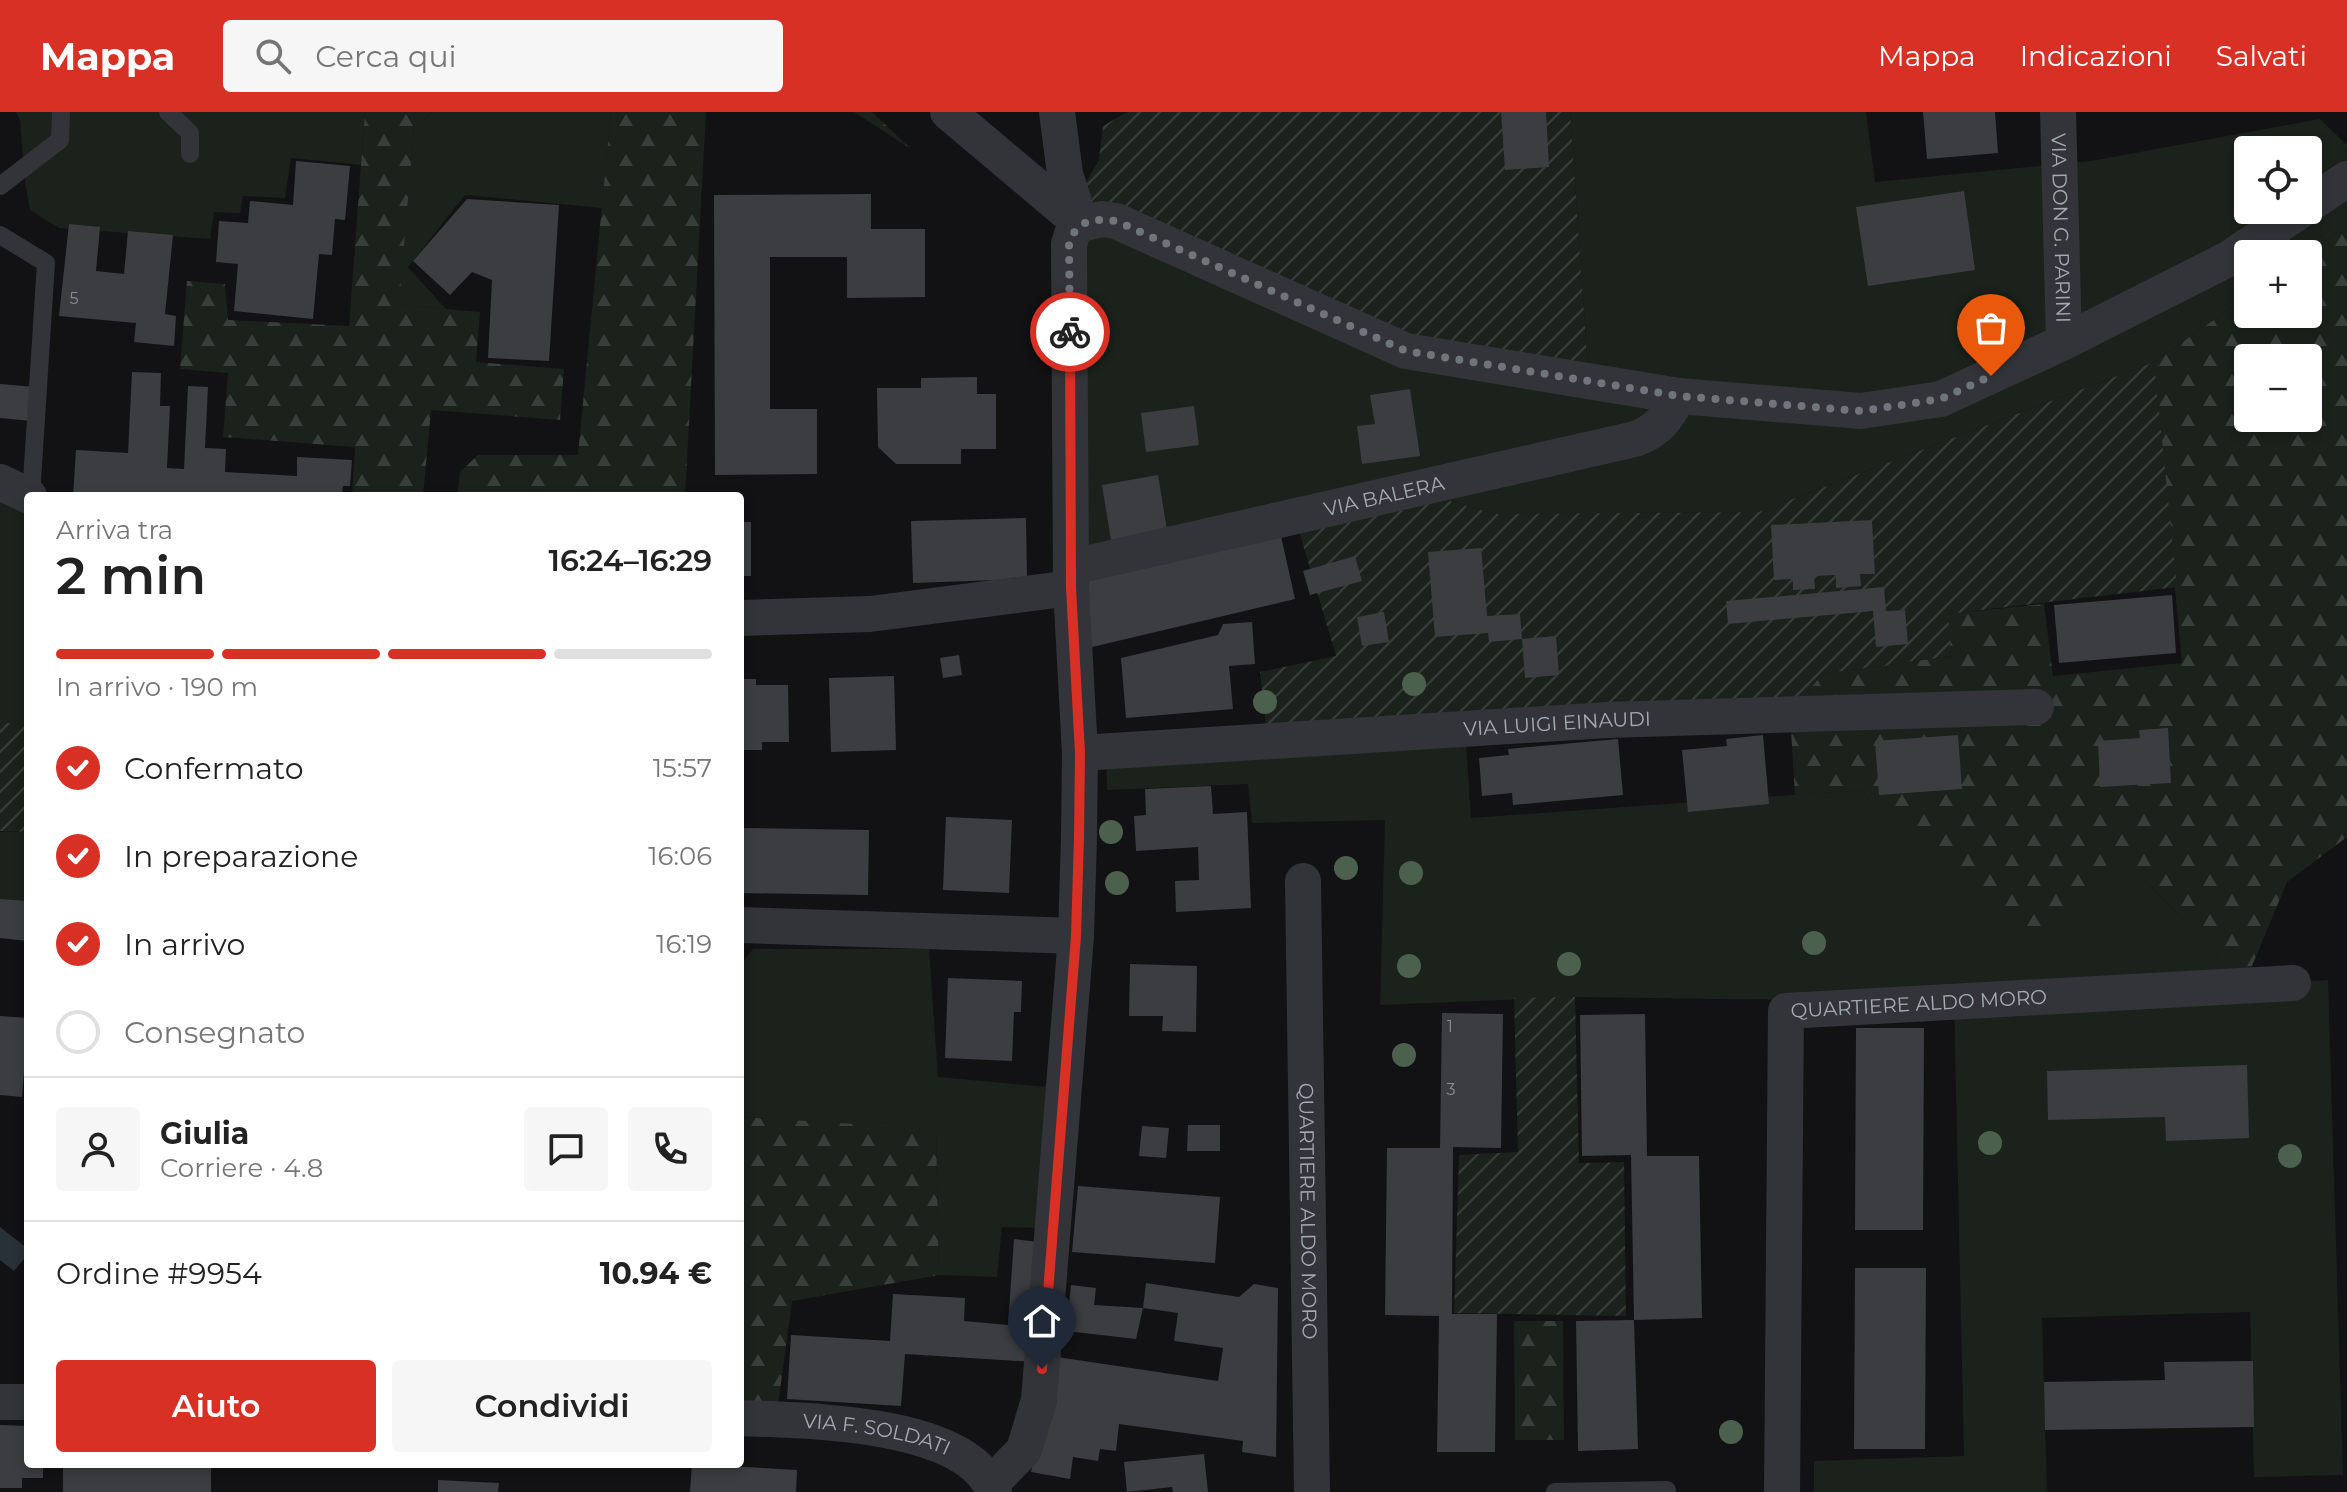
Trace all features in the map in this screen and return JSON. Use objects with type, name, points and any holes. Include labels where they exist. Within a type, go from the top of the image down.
[{"type":"street","points":[[948,112],[1081,224]]},
{"type":"street","points":[[1057,112],[1065,174],[1081,224]]},
{"type":"street","name":"VIA DON G. PARINI","points":[[2058,112],[2064,342]]},
{"type":"street","points":[[2322,196],[2347,179]]},
{"type":"street","points":[[992,1488],[1024,1450],[1039,1400],[1076,936],[1080,753],[1072,578],[1069,244],[1072,234],[1081,224],[1102,219],[1116,221],[1406,351],[1679,396],[1861,411],[1941,399],[2064,342],[2230,258],[2280,224]]},
{"type":"street","name":"VIA BALERA","points":[[744,618],[870,614],[1072,578],[1635,439],[1652,433],[1665,421],[1679,396]]},
{"type":"street","points":[[0,482],[24,493]]},
{"type":"street","name":"VIA LUIGI EINAUDI","points":[[1080,753],[1607,720],[2036,707]]},
{"type":"street","name":"QUARTIERE ALDO MORO","points":[[1303,881],[1312,1492]]},
{"type":"street","points":[[744,925],[1076,936]]},
{"type":"street","name":"QUARTIERE ALDO MORO","points":[[1782,1492],[1786,1011],[2293,983]]},
{"type":"street","points":[[0,1402],[24,1402]]},
{"type":"street","name":"VIA F. SOLDATI","points":[[744,1418],[846,1423],[900,1433],[960,1452],[992,1488]]},
{"type":"lane","points":[[168,112],[190,133],[190,154]]},
{"type":"lane","points":[[0,186],[60,140],[63,113]]},
{"type":"lane","points":[[0,235],[46,263],[30,492]]},
{"type":"lane","points":[[1555,1492],[1667,1490]]},
{"type":"green space","points":[[16,112],[365,112],[361,165],[291,158],[285,198],[243,196],[240,213],[214,212],[210,239],[59,228],[30,210],[20,120]]},
{"type":"green space","points":[[365,112],[432,112],[414,128],[399,305],[480,312],[476,362],[564,369],[560,420],[431,410],[423,492],[352,492],[355,447],[223,437],[228,373],[180,369],[187,281],[225,284],[228,320],[349,326]]},
{"type":"green space","points":[[432,112],[611,112],[602,208],[465,195],[408,267],[446,309],[398,305],[414,128]]},
{"type":"green space","points":[[611,112],[706,112],[685,492],[458,492],[460,472],[478,455],[578,455]]},
{"type":"green space","points":[[854,112],[872,112],[911,149]]},
{"type":"green space","points":[[1127,112],[1570,112],[1589,385],[1405,349],[1070,209],[1099,160],[1103,126]]},
{"type":"green space","points":[[1570,112],[1866,112],[1875,182],[2091,161],[2320,119],[2347,145],[2347,226],[2322,244],[2322,240],[2234,240],[2234,306],[2154,362],[1758,512],[1495,514],[1412,490],[1078,570],[1070,209],[1589,384]]},
{"type":"green space","points":[[2347,226],[2347,837],[2287,882],[2244,985],[2118,851],[2037,949],[1885,816],[1861,790],[1795,795],[1790,714],[1822,674],[1951,656],[1947,614],[2044,604],[2053,676],[2182,663],[2154,362],[2234,306],[2234,328],[2322,328],[2322,244]]},
{"type":"green space","points":[[2154,362],[2177,587],[1948,614],[1951,656],[1822,674],[1790,714],[1268,744],[1260,672],[1336,656],[1296,521],[1412,490],[1495,514],[1758,512]]},
{"type":"green space","points":[[0,485],[24,495],[24,723],[0,723]]},
{"type":"green space","points":[[0,723],[24,723],[24,832],[0,831]]},
{"type":"green space","points":[[1465,728],[1471,818],[1861,790],[1885,816],[2118,851],[2244,985],[2328,980],[2343,1475],[2254,1477],[2250,1312],[2042,1318],[2047,1492],[1814,1492],[1814,1461],[1964,1456],[1954,1002],[1575,997],[1380,1005],[1385,820],[1252,823],[1248,784],[1107,790],[1106,756]]},
{"type":"green space","points":[[0,832],[24,832],[24,903],[0,902]]},
{"type":"green space","points":[[753,949],[929,949],[938,1077],[1047,1087],[1036,1228],[1002,1227],[997,1277],[939,1275],[936,1130],[744,1117],[744,960]]},
{"type":"green space","points":[[1575,997],[1579,1163],[1624,1162],[1626,1316],[1454,1313],[1459,1155],[1518,1152],[1514,998]]},
{"type":"green space","points":[[744,1117],[936,1129],[939,1275],[792,1301],[777,1412],[744,1409]]},
{"type":"green space","points":[[1514,1321],[1563,1321],[1564,1440],[1515,1440]]},
{"type":"shaded area","points":[[0,1227],[24,1246],[24,1259],[14,1271],[0,1260]]},
{"type":"building","points":[[1501,112],[1546,112],[1549,167],[1505,170]]},
{"type":"building","points":[[1923,112],[1995,112],[1998,153],[1927,159]]},
{"type":"building","points":[[296,161],[350,166],[345,220],[335,219],[332,255],[319,254],[313,319],[234,311],[238,264],[216,262],[219,221],[248,223],[250,201],[293,205]]},
{"type":"building","points":[[1964,191],[1975,270],[1868,286],[1856,207]]},
{"type":"building","points":[[871,194],[871,229],[925,229],[925,297],[847,298],[847,257],[770,257],[770,409],[817,409],[817,474],[715,475],[714,195]]},
{"type":"building","points":[[467,199],[559,205],[549,361],[488,358],[492,280],[472,272],[450,295],[413,261]]},
{"type":"building","points":[[69,224],[100,227],[96,271],[124,274],[128,231],[173,235],[165,314],[176,316],[174,346],[134,342],[136,323],[59,316]]},
{"type":"building","points":[[132,372],[161,373],[160,406],[170,406],[167,468],[184,469],[188,386],[208,387],[205,448],[226,449],[225,472],[297,476],[297,457],[352,460],[350,486],[343,486],[342,492],[73,492],[76,450],[128,453]]},
{"type":"building","points":[[977,377],[977,394],[996,394],[996,449],[961,449],[961,464],[896,464],[878,447],[877,388],[921,388],[921,378]]},
{"type":"building","points":[[0,384],[35,387],[32,421],[0,418]]},
{"type":"building","points":[[1410,389],[1420,456],[1362,464],[1357,426],[1375,424],[1370,395]]},
{"type":"building","points":[[1194,406],[1199,445],[1146,452],[1141,413]]},
{"type":"building","points":[[1158,475],[1167,530],[1111,540],[1102,485]]},
{"type":"building","points":[[1026,518],[1027,579],[913,583],[911,521]]},
{"type":"building","points":[[1872,520],[1875,574],[1860,574],[1861,586],[1836,588],[1836,575],[1814,576],[1815,589],[1793,590],[1793,579],[1774,580],[1771,525]]},
{"type":"building","points":[[744,522],[751,522],[751,576],[744,576]]},
{"type":"building","points":[[1281,536],[1295,599],[1092,647],[1078,583]]},
{"type":"building","points":[[1481,548],[1487,616],[1520,614],[1522,639],[1489,642],[1488,633],[1435,637],[1428,552]]},
{"type":"building","points":[[1355,556],[1362,581],[1310,595],[1303,571]]},
{"type":"building","points":[[1884,587],[1886,611],[1905,610],[1908,644],[1876,647],[1873,611],[1728,624],[1726,601]]},
{"type":"building","points":[[2172,595],[2176,653],[2059,663],[2054,605]]},
{"type":"building","points":[[1384,612],[1389,642],[1362,646],[1357,617]]},
{"type":"building","points":[[1252,622],[1255,664],[1229,666],[1233,709],[1126,718],[1121,658],[1218,635],[1223,624]]},
{"type":"building","points":[[1556,636],[1559,675],[1525,678],[1522,639]]},
{"type":"building","points":[[959,655],[962,675],[943,678],[940,658]]},
{"type":"building","points":[[894,676],[896,750],[831,752],[829,678]]},
{"type":"building","points":[[744,679],[756,679],[756,685],[788,685],[789,742],[762,742],[762,750],[744,750]]},
{"type":"building","points":[[2168,728],[2171,783],[2100,787],[2098,741],[2140,738],[2139,730]]},
{"type":"building","points":[[1763,735],[1769,804],[1688,812],[1682,750],[1727,746],[1726,739]]},
{"type":"building","points":[[1958,735],[1962,789],[1879,795],[1875,741]]},
{"type":"building","points":[[1618,739],[1623,795],[1513,805],[1512,793],[1482,796],[1479,758],[1509,755],[1508,749]]},
{"type":"building","points":[[1211,786],[1213,814],[1247,812],[1251,908],[1176,912],[1175,881],[1199,880],[1198,847],[1136,851],[1134,816],[1146,815],[1145,789]]},
{"type":"building","points":[[946,817],[1012,820],[1009,893],[943,890]]},
{"type":"building","points":[[744,828],[869,830],[868,895],[744,893]]},
{"type":"building","points":[[0,899],[24,901],[24,941],[0,938]]},
{"type":"building","points":[[1130,964],[1197,966],[1196,1032],[1162,1031],[1163,1016],[1129,1016]]},
{"type":"building","points":[[948,978],[1022,981],[1021,1012],[1014,1012],[1012,1061],[945,1058]]},
{"type":"building","points":[[1442,1013],[1503,1014],[1501,1148],[1453,1147],[1452,1314],[1497,1314],[1495,1452],[1437,1452],[1439,1316],[1385,1315],[1387,1148],[1440,1148]]},
{"type":"building","points":[[1645,1014],[1647,1156],[1699,1156],[1702,1318],[1634,1320],[1631,1155],[1582,1156],[1580,1015]]},
{"type":"building","points":[[0,1016],[24,1018],[22,1097],[0,1095]]},
{"type":"building","points":[[1856,1028],[1924,1028],[1923,1230],[1855,1230]]},
{"type":"building","points":[[2247,1065],[2249,1138],[2166,1141],[2165,1117],[2048,1120],[2047,1071]]},
{"type":"building","points":[[1188,1125],[1220,1125],[1220,1151],[1187,1151]]},
{"type":"building","points":[[1142,1126],[1169,1128],[1166,1158],[1139,1156]]},
{"type":"building","points":[[1078,1186],[1220,1197],[1215,1263],[1072,1252]]},
{"type":"building","points":[[1014,1239],[1045,1243],[1035,1362],[905,1354],[901,1406],[787,1399],[791,1335],[890,1341],[893,1294],[965,1298],[964,1321],[1008,1325]]},
{"type":"building","points":[[1855,1268],[1926,1268],[1925,1449],[1854,1449]]},
{"type":"building","points":[[1146,1283],[1239,1297],[1254,1284],[1278,1288],[1276,1457],[1242,1452],[1243,1441],[1119,1424],[1116,1451],[1100,1449],[1098,1461],[1073,1457],[1070,1479],[1031,1472],[1057,1357],[1218,1381],[1223,1348],[1174,1341],[1178,1313],[1143,1308]]},
{"type":"building","points":[[1071,1285],[1096,1288],[1094,1305],[1143,1308],[1136,1339],[1066,1331]]},
{"type":"building","points":[[1634,1320],[1638,1449],[1578,1451],[1576,1321]]},
{"type":"building","points":[[2253,1361],[2254,1427],[2045,1430],[2044,1382],[2165,1380],[2164,1362]]},
{"type":"building","points":[[0,1425],[24,1426],[24,1468],[43,1468],[43,1478],[22,1478],[22,1488],[0,1488]]},
{"type":"building","points":[[1204,1454],[1208,1492],[1173,1492],[1172,1487],[1127,1492],[1124,1462]]},
{"type":"building","points":[[63,1468],[211,1468],[211,1492],[63,1492]]},
{"type":"building","points":[[692,1468],[797,1470],[796,1492],[690,1492]]},
{"type":"building","points":[[438,1480],[499,1483],[498,1492],[438,1492]]},
{"type":"way so far","points":[[1070,332],[1069,244],[1072,234],[1081,224],[1102,219],[1116,221],[1406,351],[1679,396],[1861,411],[1941,399],[1991,376]]},
{"type":"route","points":[[1042,1369],[1076,936],[1079,837],[1080,753],[1071,588],[1070,332]]}]
